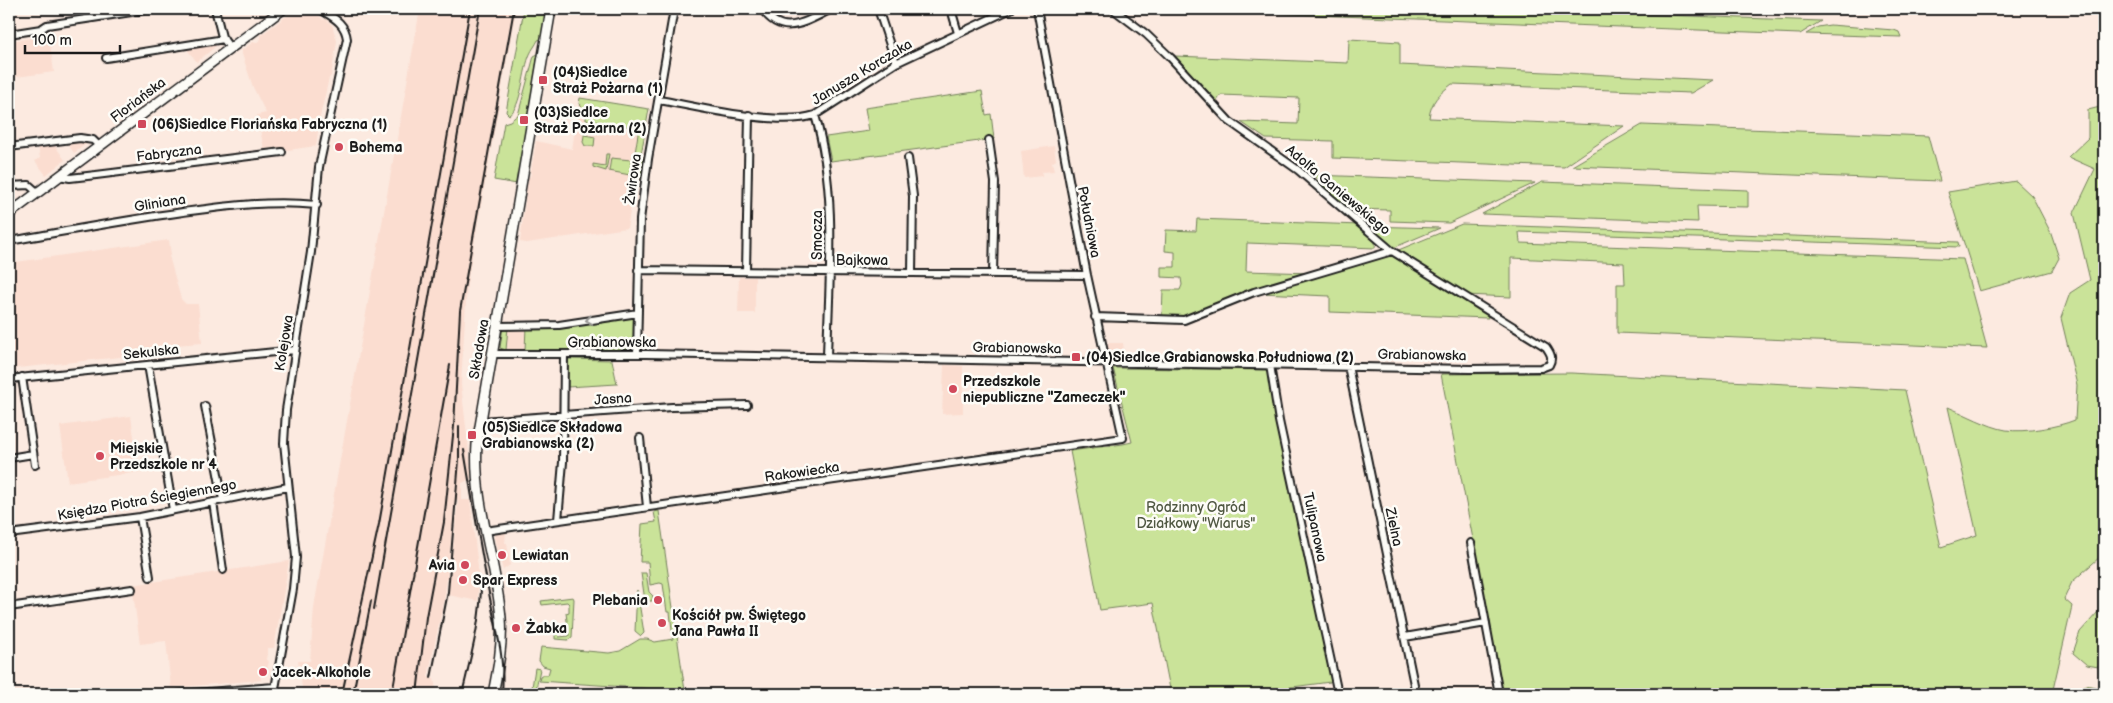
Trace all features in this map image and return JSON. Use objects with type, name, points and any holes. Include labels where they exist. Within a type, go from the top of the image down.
[{"type":"main road","name":"Floriańska","points":[[9,214],[283,9]]},
{"type":"main road","name":"Składowa","points":[[493,694],[501,643],[501,624],[476,476],[476,463],[492,354],[551,9]]},
{"type":"street","points":[[9,34],[41,29],[47,25],[150,9]]},
{"type":"street","points":[[215,9],[224,39],[230,48]]},
{"type":"street","name":"Kolejowa","points":[[274,691],[293,589],[296,557],[284,443],[286,410],[311,252],[317,205],[319,168],[347,39],[344,27],[337,19],[320,9]]},
{"type":"street","name":"Żwirowa","points":[[637,354],[640,220],[674,9]]},
{"type":"street","points":[[762,9],[771,20],[783,25],[798,24],[832,9]]},
{"type":"street","points":[[878,9],[896,63]]},
{"type":"street","points":[[952,9],[958,33]]},
{"type":"street","name":"Janusza Korczaka","points":[[659,100],[749,115],[787,120],[802,119],[815,115],[896,63],[1011,9]]},
{"type":"street","name":"Południowa","points":[[1037,9],[1095,316],[1123,438]]},
{"type":"street","name":"Adolfa Ganiewskiego","points":[[1113,9],[1146,34],[1170,57],[1229,121],[1298,170],[1392,251],[1546,347],[1551,354],[1551,360],[1549,365],[1541,368]]},
{"type":"street","points":[[106,58],[224,39]]},
{"type":"street","points":[[746,271],[749,115]]},
{"type":"street","name":"Smocza","points":[[815,115],[821,137],[830,206],[827,357]]},
{"type":"street","points":[[9,147],[80,138],[94,140],[99,146]]},
{"type":"street","points":[[989,140],[995,182],[993,274]]},
{"type":"street","name":"Fabryczna","points":[[59,176],[70,178],[282,152]]},
{"type":"street","points":[[908,158],[912,196],[912,273]]},
{"type":"street","points":[[9,186],[29,185],[37,192]]},
{"type":"street","name":"Gliniana","points":[[9,241],[264,202],[317,205]]},
{"type":"street","points":[[1095,316],[1184,320],[1254,292],[1392,251]]},
{"type":"street","name":"Bajkowa","points":[[638,270],[1087,275]]},
{"type":"street","points":[[497,326],[559,324],[638,314]]},
{"type":"street","name":"Sekulska","points":[[9,378],[295,350]]},
{"type":"street","name":"Grabianowska","points":[[492,354],[637,354],[1470,369],[1541,368]]},
{"type":"street","points":[[558,520],[563,462],[564,354]]},
{"type":"street","points":[[148,365],[173,510]]},
{"type":"street","name":"Tulipanowa","points":[[1270,365],[1279,421],[1338,694]]},
{"type":"street","name":"Zielna","points":[[1348,366],[1416,694]]},
{"type":"street","points":[[22,377],[35,465]]},
{"type":"street","name":"Jasna","points":[[481,421],[672,407],[747,405]]},
{"type":"street","points":[[205,406],[223,500]]},
{"type":"street","points":[[640,438],[647,507]]},
{"type":"street","name":"Rakowiecka","points":[[485,531],[1123,438]]},
{"type":"street","points":[[9,458],[33,454]]},
{"type":"street","name":"Księdza Piotra Ściegiennego","points":[[9,534],[140,517],[288,487]]},
{"type":"street","points":[[213,502],[223,570]]},
{"type":"street","points":[[140,517],[150,577]]},
{"type":"street","points":[[1471,543],[1499,694]]},
{"type":"street","points":[[9,607],[132,589]]},
{"type":"street","points":[[1405,637],[1486,623]]},
{"type":"street","points":[[179,694],[274,691]]},
{"type":"shaded area","points":[[296,9],[308,9],[317,13],[323,20],[326,19],[332,25],[337,41],[331,76],[320,117],[316,146],[288,150],[284,148],[264,149],[257,115],[266,113],[253,87],[241,51],[253,42],[256,43],[261,39],[261,35]]},
{"type":"shaded area","points":[[420,9],[516,9],[467,284],[461,384],[472,478],[462,483],[462,500],[456,500],[445,595],[428,677],[434,679],[437,694],[303,694],[298,661],[310,661],[314,607]]},
{"type":"shaded area","points":[[49,36],[54,72],[16,77],[10,41]]},
{"type":"shaded area","points":[[215,44],[216,46],[197,62],[185,47]]},
{"type":"shaded area","points":[[580,98],[649,109],[627,228],[527,243],[520,242],[528,177],[530,177],[536,141],[572,149]]},
{"type":"shaded area","points":[[90,141],[74,153],[66,142]]},
{"type":"shaded area","points":[[53,143],[65,160],[46,175],[35,161],[40,158],[38,145]]},
{"type":"shaded area","points":[[1054,146],[1056,160],[1052,163],[1054,171],[1042,172],[1042,176],[1024,178],[1021,151]]},
{"type":"shaded area","points":[[169,240],[171,255],[169,256],[181,299],[186,304],[198,304],[202,343],[175,345],[176,351],[9,369],[9,263]]},
{"type":"shaded area","points":[[739,277],[755,277],[755,313],[738,313]]},
{"type":"shaded area","points":[[508,327],[526,327],[525,350],[506,350]]},
{"type":"shaded area","points":[[1107,343],[1123,343],[1125,359],[1111,358]]},
{"type":"shaded area","name":"Przedszkole niepubliczne \"Zameczek\"","points":[[944,365],[963,366],[963,413],[942,414]]},
{"type":"shaded area","name":"Miejskie Przedszkole nr 4","points":[[131,416],[139,472],[68,482],[60,426]]},
{"type":"shaded area","points":[[458,500],[470,500],[478,567],[478,601],[448,595]]},
{"type":"shaded area","points":[[506,532],[505,543],[507,543],[510,565],[503,570],[494,534]]},
{"type":"shaded area","points":[[289,561],[274,648],[268,648],[266,660],[269,661],[266,675],[260,675],[261,680],[171,688],[166,641],[140,644],[132,585]]},
{"type":"green space","points":[[524,9],[548,9],[542,39],[538,40],[530,54],[520,96],[509,115],[506,112]]},
{"type":"green space","points":[[1161,9],[1503,9],[1821,21],[1800,34]]},
{"type":"green space","points":[[1830,25],[1894,30],[1899,32],[1901,37],[1806,34],[1818,27]]},
{"type":"green space","points":[[1349,39],[1400,42],[1400,65],[1713,80],[1691,93],[1452,84],[1434,102],[1429,118],[1624,126],[1564,167],[1333,158],[1333,141],[1266,139],[1241,122],[1298,124],[1299,98],[1221,95],[1217,101],[1175,56],[1348,63]]},
{"type":"green space","points":[[538,54],[517,184],[494,180],[504,123],[518,115],[534,56]]},
{"type":"green space","points":[[982,91],[986,115],[991,114],[994,139],[831,161],[826,137],[869,131],[865,108]]},
{"type":"green space","points":[[580,98],[649,109],[641,155],[635,153],[639,128],[586,120],[586,111],[579,104]]},
{"type":"green space","points":[[2104,106],[2104,574],[2101,556],[2072,582],[2064,599],[2072,606],[2052,694],[1503,694],[1441,374],[1571,373],[1905,390],[1941,547],[1977,535],[1948,407],[1984,423],[2013,431],[2041,429],[2075,420],[2077,385],[2061,318],[2070,293],[2090,280],[2074,213],[2095,169],[2068,157],[2088,138],[2088,110]]},
{"type":"green space","points":[[586,123],[585,135],[595,137],[594,146],[585,146],[583,142]]},
{"type":"green space","points":[[1642,125],[1928,136],[1940,181],[1572,166]]},
{"type":"green space","points":[[606,154],[609,154],[606,171],[593,167],[593,164],[605,166]]},
{"type":"green space","points":[[635,157],[644,159],[641,178],[631,175]]},
{"type":"green space","points":[[611,158],[631,160],[630,175],[609,171]]},
{"type":"green space","points":[[1313,175],[1535,183],[1449,223],[1390,221],[1390,210],[1347,209],[1316,181],[1319,180]]},
{"type":"green space","points":[[2016,181],[2032,196],[2050,231],[2059,258],[2052,271],[1979,291],[1948,192]]},
{"type":"green space","points":[[1542,182],[1748,190],[1748,207],[1697,206],[1698,222],[1482,214]]},
{"type":"green space","points":[[1197,219],[1360,225],[1375,240],[1375,248],[1247,243],[1246,271],[1313,273],[1183,317],[1162,317],[1163,290],[1180,290],[1182,285],[1181,278],[1161,277],[1161,267],[1175,267],[1175,252],[1165,251],[1166,230],[1196,231]]},
{"type":"green space","points":[[1462,224],[1958,242],[1959,247],[1519,232],[1520,243],[1963,259],[1987,348],[1617,333],[1617,284],[1625,284],[1624,263],[1511,258],[1511,297],[1465,295],[1396,251]]},
{"type":"green space","points":[[1366,226],[1440,228],[1393,248]]},
{"type":"green space","points":[[1391,253],[1486,311],[1488,318],[1330,312],[1330,296],[1260,293]]},
{"type":"green space","points":[[626,316],[635,319],[634,343],[629,349],[573,349],[571,347],[569,351],[525,350],[526,327],[542,326],[545,329],[600,322],[604,319],[607,321],[623,319]]},
{"type":"green space","points":[[503,327],[508,327],[506,350],[500,348]]},
{"type":"green space","points":[[567,359],[612,360],[617,384],[567,387]]},
{"type":"green space","name":"Rodzinny Ogród Działkowy \"Wiarus\"","points":[[1113,368],[1269,370],[1331,679],[1330,682],[1240,694],[1171,694],[1153,603],[1100,610],[1070,451],[1132,442]]},
{"type":"green space","points":[[659,511],[685,691],[539,681],[543,675],[548,675],[550,668],[543,666],[539,661],[541,647],[609,653],[620,651],[640,639],[655,642],[673,639],[670,612],[667,612],[663,584],[650,585],[648,562],[640,562],[642,524],[656,522],[654,512]]},
{"type":"green space","points":[[641,573],[646,573],[649,592],[653,596],[652,601],[645,601]]},
{"type":"green space","points":[[637,590],[644,633],[641,636],[635,631]]},
{"type":"green space","points":[[573,597],[572,637],[568,640],[555,639],[555,632],[558,632],[559,637],[569,636],[566,613],[569,612],[569,604],[567,602],[542,605],[541,601]]},
{"type":"green space","points":[[2104,597],[2104,668],[2087,665],[2073,653],[2080,632],[2098,612]]},
{"type":"green space","points":[[535,668],[540,669],[535,694],[531,694]]},
{"type":"green space","points":[[2086,685],[2104,689],[2104,694],[2075,694]]},
{"type":"railway","points":[[342,694],[379,524],[470,9]]},
{"type":"railway","points":[[374,609],[480,9]]},
{"type":"railway","points":[[417,694],[426,617],[444,522],[454,426],[460,311],[514,9]]},
{"type":"railway","points":[[392,694],[450,365]]},
{"type":"railway","points":[[431,678],[448,592],[459,460],[459,426]]},
{"type":"railway","points":[[464,450],[501,654],[502,694]]},
{"type":"railway","points":[[462,694],[478,622],[481,578]]},
{"type":"railway","points":[[353,694],[371,601]]},
{"type":"place","name":"(04)Siedlce Straż Pożarna (1)","points":[[543,80]]},
{"type":"place","name":"(03)Siedlce Straż Pożarna (2)","points":[[524,120]]},
{"type":"place","name":"(06)Siedlce Floriańska Fabryczna (1)","points":[[142,124]]},
{"type":"place","name":"Bohema","points":[[339,147]]},
{"type":"place","name":"(04)Siedlce Grabianowska Południowa (2)","points":[[1076,357]]},
{"type":"place","name":"Przedszkole niepubliczne \"Zameczek\"","points":[[953,389]]},
{"type":"place","name":"(05)Siedlce Składowa Grabianowska (2)","points":[[472,435]]},
{"type":"place","name":"Miejskie Przedszkole nr 4","points":[[100,456]]},
{"type":"place","name":"Lewiatan","points":[[502,555]]},
{"type":"place","name":"Avia","points":[[465,565]]},
{"type":"place","name":"Spar Express","points":[[463,580]]},
{"type":"place","name":"Plebania","points":[[658,600]]},
{"type":"place","name":"Kościół pw. Świętego Jana Pawła II","points":[[662,623]]},
{"type":"place","name":"Żabka","points":[[516,628]]},
{"type":"place","name":"Jacek-Alkohole","points":[[263,672]]}]
